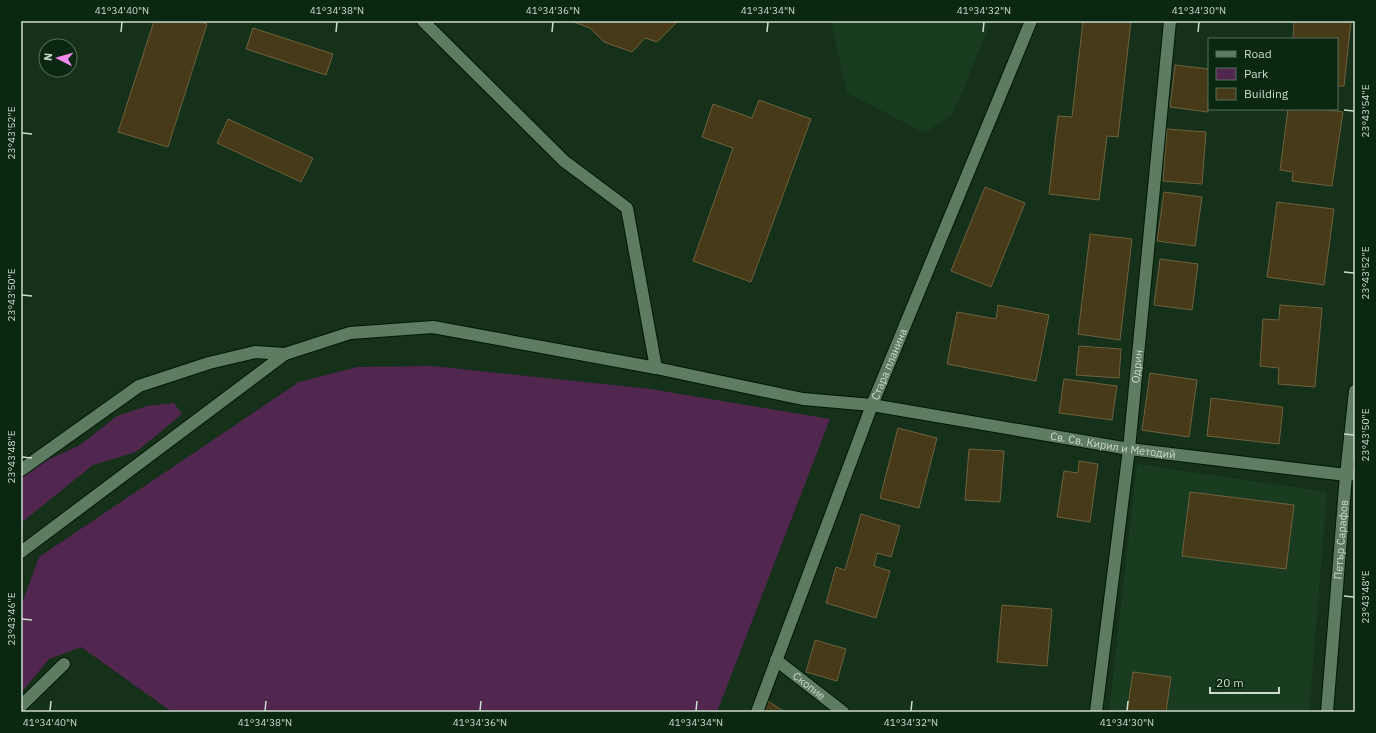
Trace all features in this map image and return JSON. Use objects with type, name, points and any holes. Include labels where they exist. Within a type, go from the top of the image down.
[{"type":"street","points":[[422,21],[564,161],[627,208],[656,368]]},
{"type":"street","name":"Стара планина","points":[[757,712],[872,405],[1031,21]]},
{"type":"street","name":"Одрин","points":[[1096,712],[1129,449],[1170,21]]},
{"type":"street","name":"Св. Св. Кирил и Методий","points":[[286,354],[350,333],[433,327],[656,368],[803,399],[872,405],[1129,449],[1351,474]]},
{"type":"street","points":[[21,470],[140,386],[208,363],[255,352],[286,354]]},
{"type":"street","points":[[21,552],[286,354]]},
{"type":"street","name":"Петър Сарафов","points":[[1326,712],[1351,474],[1355,391]]},
{"type":"street","name":"Скопие","points":[[776,660],[843,712]]},
{"type":"street","points":[[21,706],[64,664]]},
{"type":"shaded area","points":[[831,21],[991,21],[953,114],[925,133],[847,93]]},
{"type":"shaded area","points":[[1137,464],[1327,492],[1309,712],[1109,712]]},
{"type":"green space","points":[[432,366],[651,389],[830,419],[717,712],[172,712],[81,647],[49,659],[21,693],[21,606],[39,557],[299,382],[357,367]]},
{"type":"green space","points":[[174,403],[182,414],[136,452],[93,465],[21,523],[21,472],[80,445],[117,416],[147,406]]},
{"type":"building","points":[[154,21],[199,21],[207,24],[168,147],[118,132]]},
{"type":"building","points":[[571,21],[677,21],[657,42],[645,38],[632,52],[604,42],[590,28]]},
{"type":"building","points":[[1083,21],[1131,21],[1118,137],[1107,136],[1099,200],[1049,194],[1058,116],[1072,117]]},
{"type":"building","points":[[1294,21],[1351,21],[1344,86],[1338,86],[1338,38],[1293,38]]},
{"type":"building","points":[[253,28],[333,54],[326,75],[246,49]]},
{"type":"building","points":[[1175,65],[1208,69],[1208,112],[1170,107]]},
{"type":"building","points":[[759,100],[811,119],[751,282],[693,261],[733,148],[702,137],[713,104],[752,118]]},
{"type":"building","points":[[1288,110],[1329,110],[1343,112],[1332,186],[1292,181],[1293,172],[1280,170]]},
{"type":"building","points":[[228,119],[313,158],[301,182],[217,143]]},
{"type":"building","points":[[1167,129],[1206,132],[1202,184],[1163,181]]},
{"type":"building","points":[[985,187],[1025,203],[991,287],[951,271]]},
{"type":"building","points":[[1164,192],[1202,197],[1195,246],[1157,241]]},
{"type":"building","points":[[1277,202],[1334,209],[1324,285],[1267,277]]},
{"type":"building","points":[[1090,234],[1132,239],[1120,340],[1078,334]]},
{"type":"building","points":[[1160,259],[1198,264],[1192,310],[1154,305]]},
{"type":"building","points":[[998,305],[1049,315],[1036,381],[947,364],[957,312],[996,319]]},
{"type":"building","points":[[1280,305],[1322,308],[1315,387],[1278,384],[1279,368],[1260,366],[1263,319],[1279,320]]},
{"type":"building","points":[[1079,346],[1121,349],[1119,378],[1076,375]]},
{"type":"building","points":[[1150,373],[1197,380],[1189,437],[1142,430]]},
{"type":"building","points":[[1064,379],[1117,386],[1112,420],[1059,413]]},
{"type":"building","points":[[1211,398],[1283,407],[1279,444],[1207,436]]},
{"type":"building","points":[[898,428],[937,438],[919,508],[880,498]]},
{"type":"building","points":[[969,449],[1004,451],[1000,502],[965,500]]},
{"type":"building","points":[[1079,461],[1098,464],[1090,522],[1057,517],[1064,471],[1078,473]]},
{"type":"building","points":[[1190,492],[1294,505],[1286,569],[1182,556]]},
{"type":"building","points":[[861,514],[900,526],[891,557],[877,553],[874,566],[890,571],[876,618],[826,603],[836,567],[845,570]]},
{"type":"building","points":[[1002,605],[1052,609],[1047,666],[997,662]]},
{"type":"building","points":[[815,640],[846,649],[837,681],[806,672]]},
{"type":"building","points":[[1133,672],[1171,677],[1166,712],[1127,712]]},
{"type":"building","points":[[766,700],[785,712],[759,712]]}]
